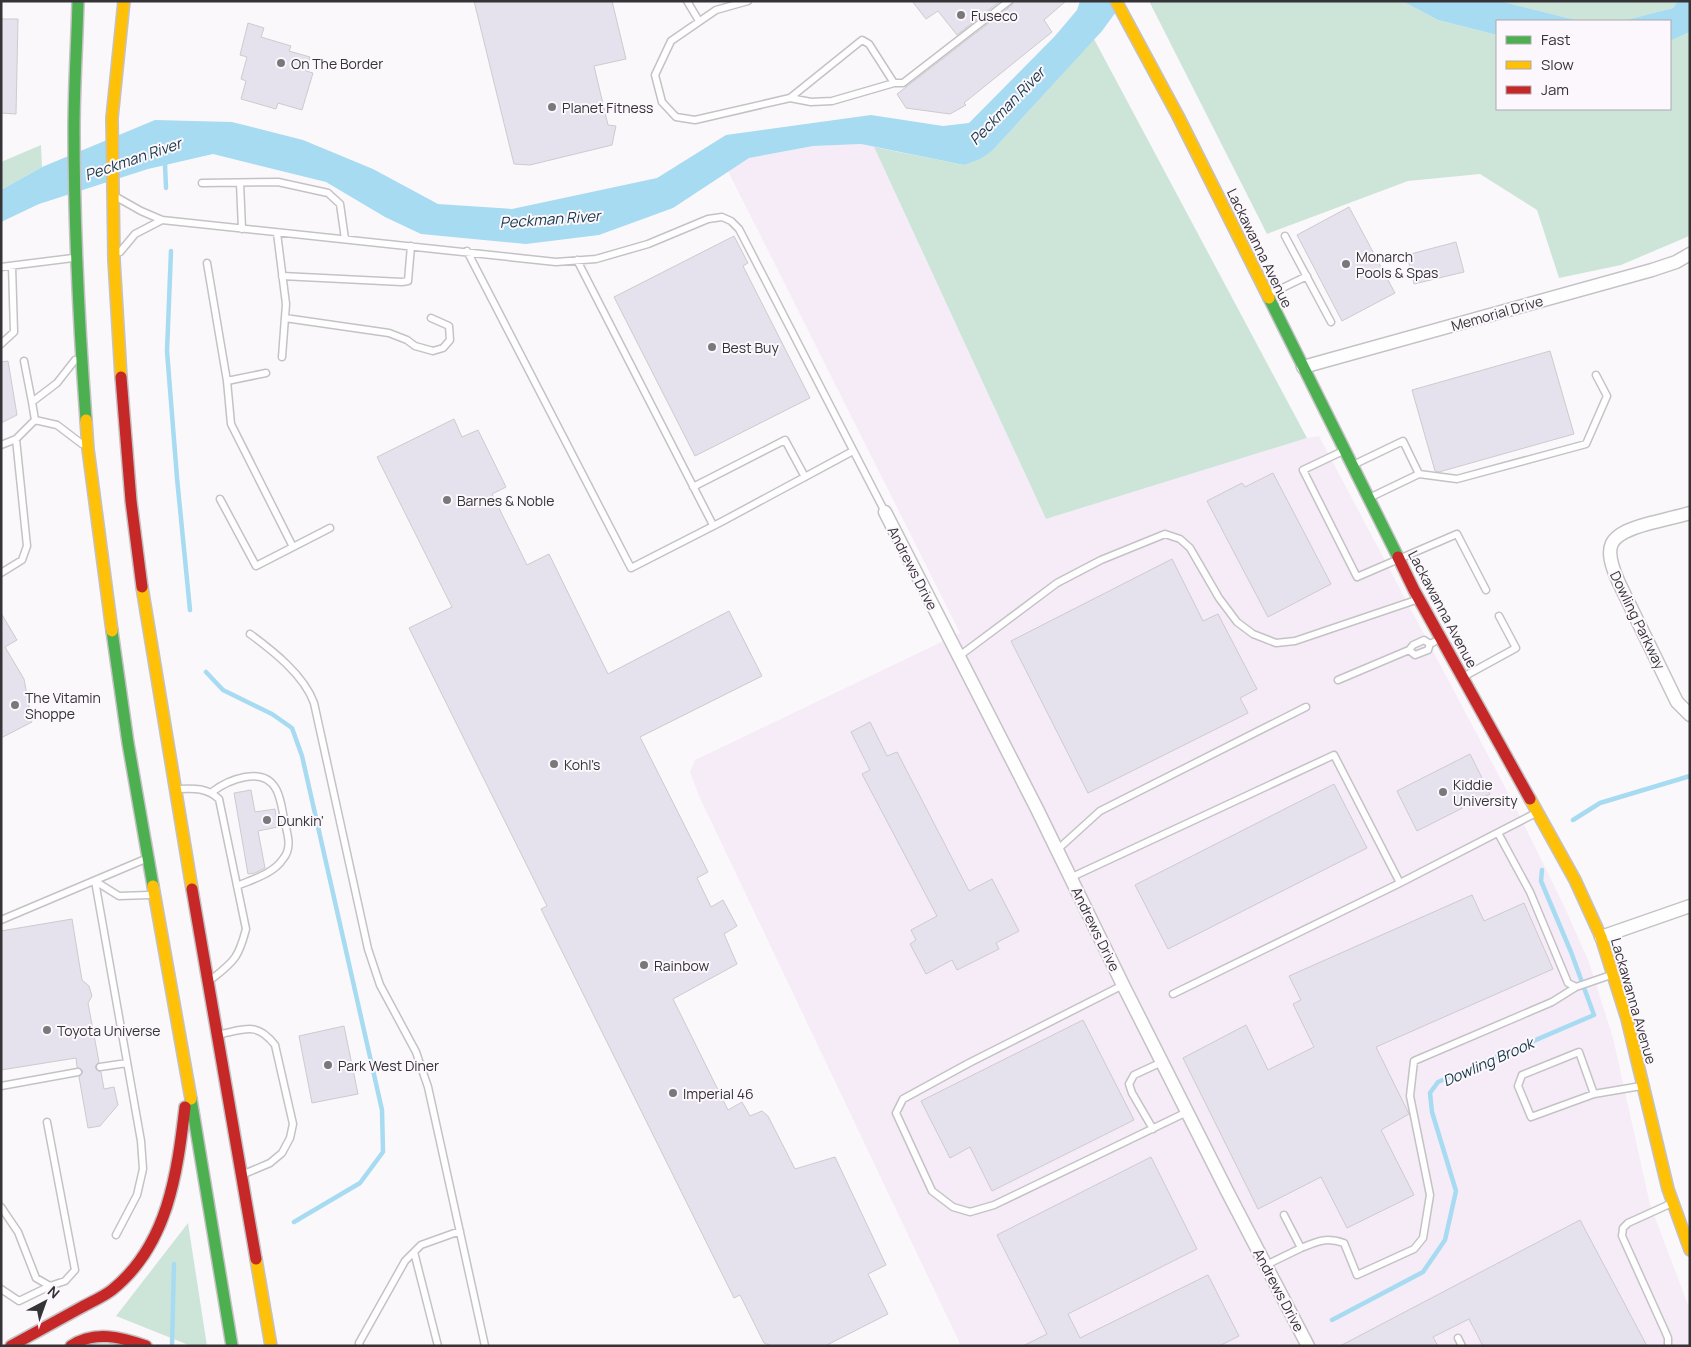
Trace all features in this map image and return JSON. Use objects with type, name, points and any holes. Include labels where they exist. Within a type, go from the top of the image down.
[{"type":"main road","points":[[78,1],[74,129],[74,206],[88,449],[107,602],[128,743],[188,1080],[232,1346]]},
{"type":"main road","points":[[124,1],[112,118],[112,194],[121,382],[137,550],[217,1035],[271,1346]]},
{"type":"main road","name":"Lackawanna Avenue","points":[[1119,6],[1178,116],[1399,560],[1436,641],[1462,678],[1575,880],[1600,937],[1627,1019],[1655,1140],[1673,1202],[1681,1217],[1690,1250]]},
{"type":"main road","points":[[12,1346],[111,1291],[139,1263],[157,1231],[171,1195],[178,1162],[188,1080]]},
{"type":"main road","points":[[72,1344],[102,1336],[128,1340],[146,1346]]},
{"type":"street","name":"Memorial Drive","points":[[1303,368],[1652,270],[1676,262],[1690,254]]},
{"type":"street","name":"Andrews Drive","points":[[884,512],[1072,878],[1187,1112],[1308,1346]]},
{"type":"street","name":"Dowling Parkway","points":[[1690,513],[1628,530],[1618,535],[1612,543],[1609,555],[1611,566],[1673,693],[1682,709],[1690,715]]},
{"type":"street","points":[[1600,937],[1690,906]]},
{"type":"lane","points":[[687,1],[699,21]]},
{"type":"lane","points":[[748,1],[716,10],[671,41],[655,75],[662,102],[676,117],[694,120],[790,98],[811,102],[832,101],[894,82],[903,83],[1009,1]]},
{"type":"lane","points":[[790,98],[862,40],[869,44],[894,82]]},
{"type":"lane","points":[[240,182],[242,229]]},
{"type":"lane","points":[[202,183],[278,182],[328,193],[340,204],[345,240]]},
{"type":"lane","points":[[112,194],[162,220],[467,251],[556,262],[596,259],[648,244],[708,219],[722,217],[732,221],[739,229],[884,512]]},
{"type":"lane","points":[[114,260],[135,234],[162,220]]},
{"type":"lane","points":[[277,233],[286,304],[282,357]]},
{"type":"lane","points":[[1285,236],[1331,322]]},
{"type":"lane","points":[[282,276],[402,282],[408,280],[411,246]]},
{"type":"lane","points":[[467,251],[631,568],[853,451]]},
{"type":"lane","points":[[1,267],[77,258]]},
{"type":"lane","points":[[576,260],[713,525]]},
{"type":"lane","points":[[207,263],[227,381],[232,424],[292,547]]},
{"type":"lane","points":[[1,344],[14,332],[12,266]]},
{"type":"lane","points":[[1267,296],[1306,276]]},
{"type":"lane","points":[[285,318],[389,333],[407,340],[415,346],[433,351],[443,348],[450,340],[449,326],[431,318]]},
{"type":"lane","points":[[32,402],[56,383],[81,352]]},
{"type":"lane","points":[[24,361],[35,420]]},
{"type":"lane","points":[[227,381],[266,373]]},
{"type":"lane","points":[[1368,498],[1418,474],[1457,479],[1586,444],[1607,396],[1596,375]]},
{"type":"lane","points":[[35,420],[57,425],[88,449]]},
{"type":"lane","points":[[1,445],[16,439],[35,420]]},
{"type":"lane","points":[[1,573],[22,560],[27,546],[16,439]]},
{"type":"lane","points":[[693,487],[785,440],[805,477]]},
{"type":"lane","points":[[1352,466],[1403,441],[1418,474]]},
{"type":"lane","points":[[1344,450],[1303,470],[1357,577],[1457,534],[1486,590]]},
{"type":"lane","points":[[220,499],[256,566],[330,528]]},
{"type":"lane","points":[[958,657],[1057,583],[1101,560],[1165,534],[1180,539],[1190,548],[1219,598],[1237,622],[1253,634],[1276,644],[1296,641],[1418,599]]},
{"type":"lane","points":[[1462,678],[1516,648],[1499,616]]},
{"type":"lane","points":[[250,634],[275,652],[304,684],[311,695],[368,949],[380,985],[416,1052],[428,1087],[485,1346]]},
{"type":"lane","points":[[1338,680],[1409,650],[1413,645],[1424,640],[1436,641]]},
{"type":"lane","points":[[1409,650],[1415,655],[1428,650],[1436,641]]},
{"type":"lane","points":[[1057,850],[1100,811],[1306,707]]},
{"type":"lane","points":[[1072,878],[1334,755],[1400,883]]},
{"type":"lane","points":[[212,792],[230,781],[260,777],[269,781],[276,788],[279,796],[289,843],[288,851],[276,867],[238,886]]},
{"type":"lane","points":[[176,790],[198,788],[212,792],[220,799],[246,929],[242,944],[232,962],[208,981]]},
{"type":"lane","points":[[1173,994],[1400,883],[1537,813]]},
{"type":"lane","points":[[1498,833],[1530,892],[1568,983],[1576,987]]},
{"type":"lane","points":[[1,920],[149,857]]},
{"type":"lane","points":[[95,881],[119,896],[155,895]]},
{"type":"lane","points":[[95,881],[141,1141],[143,1169],[136,1195],[116,1235]]},
{"type":"lane","points":[[1266,1265],[1320,1240],[1332,1239],[1344,1243],[1357,1275],[1414,1249],[1423,1238],[1430,1194],[1410,1096],[1414,1061],[1552,1002],[1576,987],[1612,975]]},
{"type":"lane","points":[[1123,985],[969,1063],[903,1099],[896,1113],[932,1192],[953,1207],[970,1212],[994,1205],[1187,1112]]},
{"type":"lane","points":[[217,1035],[247,1028],[257,1029],[268,1035],[275,1044],[293,1124],[290,1138],[282,1153],[270,1163],[241,1176]]},
{"type":"lane","points":[[1594,1094],[1578,1052],[1522,1075],[1518,1086],[1531,1117],[1594,1094],[1642,1085]]},
{"type":"lane","points":[[1153,1129],[1128,1084],[1134,1075],[1162,1062]]},
{"type":"lane","points":[[100,1067],[127,1063]]},
{"type":"lane","points":[[1,1086],[78,1072]]},
{"type":"lane","points":[[1,1289],[19,1301],[65,1281],[75,1270],[47,1122]]},
{"type":"lane","points":[[1668,1346],[1668,1338],[1622,1236],[1623,1228],[1628,1223],[1673,1202]]},
{"type":"lane","points":[[1,1207],[18,1232],[36,1278],[50,1286]]},
{"type":"lane","points":[[1284,1214],[1301,1248]]},
{"type":"lane","points":[[360,1346],[359,1343],[405,1260],[421,1245],[460,1231]]},
{"type":"lane","points":[[414,1252],[438,1346]]},
{"type":"lane","points":[[1458,1338],[1462,1346]]},
{"type":"shaded area","points":[[861,144],[874,147],[1046,519],[1307,438],[1319,436],[1515,806],[1589,962],[1613,1038],[1650,1204],[1690,1310],[1690,1342],[1688,1346],[961,1346],[699,796],[690,772],[695,760],[960,633],[728,171],[749,158],[813,146]]},
{"type":"green space","points":[[1149,1],[1402,1],[1438,20],[1496,35],[1496,110],[1671,110],[1671,41],[1690,32],[1690,234],[1687,237],[1621,265],[1559,278],[1537,210],[1480,174],[1408,181],[1267,234]]},
{"type":"green space","points":[[1500,1],[1678,1],[1673,8],[1626,20],[1576,20]]},
{"type":"green space","points":[[1094,39],[1307,438],[1046,519],[874,147],[964,165],[992,151]]},
{"type":"green space","points":[[41,145],[42,167],[1,190],[1,162]]},
{"type":"green space","points":[[188,1223],[207,1346],[191,1346],[116,1316]]},
{"type":"water","name":"Peckman River","points":[[1080,1],[1124,1],[1102,31],[992,151],[980,159],[964,165],[861,144],[813,146],[749,158],[673,208],[599,235],[526,244],[421,234],[385,217],[326,182],[213,154],[148,169],[39,204],[1,222],[1,190],[42,167],[155,120],[232,122],[303,140],[373,169],[438,204],[512,209],[657,178],[726,135],[871,115],[943,126],[969,123],[1055,36],[1077,10]]},
{"type":"water","points":[[1402,1],[1500,1],[1576,20],[1496,20],[1496,35],[1438,20]]},
{"type":"water","points":[[1678,1],[1690,1],[1690,32],[1671,41],[1671,20],[1626,20],[1673,8]]},
{"type":"building","points":[[474,1],[612,1],[626,59],[594,66],[608,125],[616,126],[612,145],[530,165],[514,164]]},
{"type":"building","name":"Fuseco","points":[[912,1],[1000,1],[957,35],[938,11],[926,19]]},
{"type":"building","points":[[1014,1],[1066,1],[1044,20],[1052,32],[964,103],[966,105],[950,114],[906,108],[897,94],[1012,5]]},
{"type":"building","points":[[1,19],[18,19],[16,114],[1,113]]},
{"type":"building","name":"On The Border","points":[[248,23],[264,28],[261,37],[291,46],[289,51],[310,57],[306,71],[313,73],[302,110],[278,103],[276,109],[241,99],[246,81],[241,79],[247,57],[240,55]]},
{"type":"building","name":"Monarch Pools & Spas","points":[[1349,207],[1395,293],[1342,321],[1297,235]]},
{"type":"building","name":"Best Buy","points":[[734,236],[748,263],[743,266],[810,398],[695,456],[614,297]]},
{"type":"building","points":[[1456,242],[1464,272],[1414,284],[1407,255]]},
{"type":"building","points":[[1550,351],[1574,434],[1439,472],[1435,471],[1412,390]]},
{"type":"building","points":[[8,361],[17,415],[1,423],[1,362]]},
{"type":"building","points":[[454,419],[462,437],[478,430],[506,487],[492,494],[527,565],[549,554],[608,674],[729,611],[762,676],[640,737],[708,872],[697,878],[711,907],[723,900],[737,926],[724,934],[737,964],[673,999],[728,1110],[742,1102],[750,1116],[762,1111],[768,1116],[795,1169],[835,1157],[886,1265],[868,1274],[888,1314],[825,1346],[772,1346],[764,1343],[740,1295],[734,1298],[541,909],[547,906],[409,628],[452,607],[377,457]]},
{"type":"building","points":[[1273,473],[1331,584],[1268,617],[1207,501],[1242,483],[1245,487]]},
{"type":"building","points":[[1172,559],[1203,621],[1218,614],[1257,689],[1240,698],[1248,713],[1088,793],[1011,641]]},
{"type":"building","name":"The Vitamin Shoppe","points":[[1,613],[17,640],[5,647],[24,679],[32,722],[1,738]]},
{"type":"building","points":[[870,722],[887,756],[897,752],[969,891],[992,879],[1019,931],[996,943],[999,949],[957,970],[952,960],[926,974],[910,944],[916,940],[911,930],[937,916],[862,774],[870,770],[851,732]]},
{"type":"building","name":"Kiddie University","points":[[1470,754],[1490,794],[1417,831],[1397,791]]},
{"type":"building","points":[[1334,784],[1367,848],[1168,949],[1135,885]]},
{"type":"building","points":[[251,790],[255,812],[275,809],[278,827],[258,831],[265,868],[248,874],[234,793]]},
{"type":"building","points":[[1472,895],[1484,921],[1524,903],[1553,969],[1376,1047],[1409,1114],[1381,1130],[1414,1195],[1347,1228],[1321,1177],[1258,1209],[1183,1058],[1246,1025],[1268,1070],[1314,1047],[1293,1004],[1301,1000],[1289,976]]},
{"type":"building","name":"Toyota Universe","points":[[72,919],[82,980],[89,986],[92,996],[88,1003],[99,1062],[95,1068],[101,1072],[104,1089],[114,1087],[118,1105],[100,1126],[88,1128],[79,1077],[83,1071],[77,1067],[76,1058],[1,1070],[1,931]]},
{"type":"building","points":[[1083,1020],[1134,1120],[992,1191],[970,1147],[950,1158],[921,1101]]},
{"type":"building","name":"Park West Diner","points":[[344,1026],[358,1094],[312,1103],[299,1036]]},
{"type":"building","points":[[1151,1157],[1197,1249],[1068,1314],[1080,1338],[1208,1275],[1239,1336],[1219,1346],[1023,1346],[1047,1334],[997,1235]]},
{"type":"building","points":[[1580,1220],[1647,1346],[1483,1346],[1469,1319],[1433,1337],[1438,1346],[1340,1346]]},
{"type":"waterway","name":"Peckman River","points":[[166,188],[165,165],[167,160]]},
{"type":"waterway","points":[[171,251],[167,351],[190,610]]},
{"type":"waterway","points":[[206,672],[223,690],[272,714],[292,728],[302,756],[382,1110],[383,1152],[360,1183],[294,1222]]},
{"type":"waterway","name":"Dowling Brook","points":[[1573,820],[1600,803],[1690,776]]},
{"type":"waterway","name":"Dowling Brook","points":[[1332,1320],[1423,1272],[1445,1240],[1456,1191],[1432,1112],[1430,1093],[1438,1082],[1594,1015],[1571,952],[1541,881],[1542,870]]},
{"type":"waterway","points":[[172,1346],[174,1264]]},
{"type":"traffic: fast","points":[[78,1],[74,114],[75,203],[79,312],[86,420]]},
{"type":"traffic: fast","points":[[1269,298],[1398,557]]},
{"type":"traffic: fast","points":[[112,631],[128,743],[153,886]]},
{"type":"traffic: fast","points":[[191,1099],[232,1346]]},
{"type":"traffic: slow","points":[[121,377],[114,260],[112,118],[124,1]]},
{"type":"traffic: slow","points":[[1116,1],[1178,116],[1269,298]]},
{"type":"traffic: slow","points":[[86,420],[88,449],[112,631]]},
{"type":"traffic: slow","points":[[142,587],[192,889]]},
{"type":"traffic: slow","points":[[1530,799],[1575,880],[1601,937],[1627,1019],[1668,1189],[1690,1250]]},
{"type":"traffic: slow","points":[[153,886],[191,1099]]},
{"type":"traffic: slow","points":[[256,1259],[271,1346]]},
{"type":"traffic: jam","points":[[121,377],[131,501],[142,587]]},
{"type":"traffic: jam","points":[[1398,557],[1414,590],[1530,799]]},
{"type":"traffic: jam","points":[[192,889],[256,1259]]},
{"type":"traffic: jam","points":[[11,1346],[108,1293],[131,1272],[146,1252],[158,1230],[173,1182],[185,1107]]},
{"type":"traffic: jam","points":[[71,1346],[80,1341],[98,1337],[117,1338],[146,1346]]},
{"type":"place","name":"Fuseco","points":[[961,15]]},
{"type":"place","name":"On The Border","points":[[281,63]]},
{"type":"place","name":"Planet Fitness","points":[[552,107]]},
{"type":"place","name":"Monarch Pools & Spas","points":[[1346,264]]},
{"type":"place","name":"Best Buy","points":[[712,347]]},
{"type":"place","name":"Barnes & Noble","points":[[447,500]]},
{"type":"place","name":"The Vitamin Shoppe","points":[[15,705]]},
{"type":"place","name":"Kohl's","points":[[554,764]]},
{"type":"place","name":"Kiddie University","points":[[1443,792]]},
{"type":"place","name":"Dunkin'","points":[[267,820]]},
{"type":"place","name":"Rainbow","points":[[644,965]]},
{"type":"place","name":"Toyota Universe","points":[[47,1030]]},
{"type":"place","name":"Park West Diner","points":[[328,1065]]},
{"type":"place","name":"Imperial 46","points":[[673,1093]]}]
